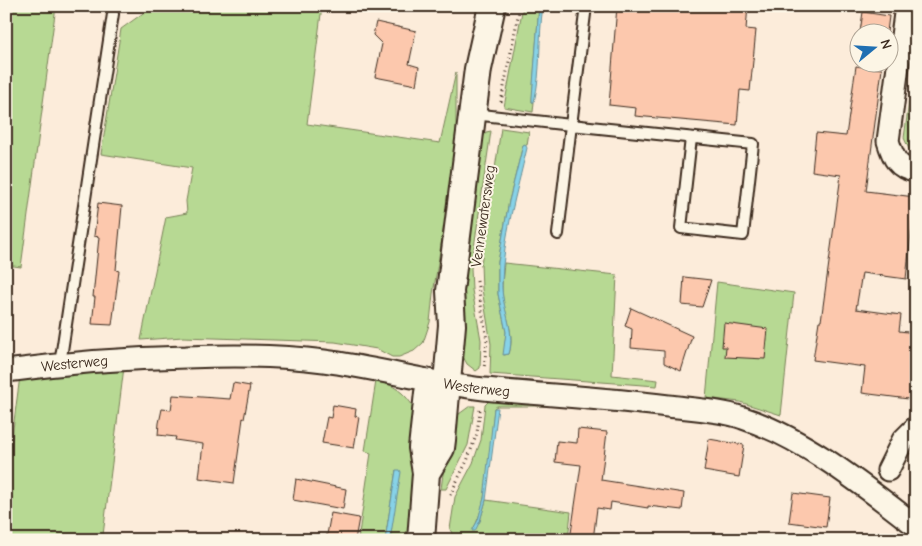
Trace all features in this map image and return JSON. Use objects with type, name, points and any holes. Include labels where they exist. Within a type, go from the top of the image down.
[{"type":"street","name":"Vennewatersweg","points":[[420,540],[426,473],[441,448],[437,382],[452,325],[450,291],[472,114],[478,69],[492,6]]},
{"type":"street","points":[[906,6],[888,141],[892,156],[899,164],[907,170],[916,170]]},
{"type":"street","name":"Westerweg","points":[[6,371],[120,359],[232,356],[281,357],[324,361],[437,382],[482,388],[615,399],[715,412],[759,423],[818,455],[916,526]]},
{"type":"street","points":[[888,470],[904,440],[916,427]]},
{"type":"lane","points":[[558,234],[586,6]]},
{"type":"lane","points":[[60,364],[113,14]]},
{"type":"lane","points":[[472,114],[753,144],[744,235],[682,228],[690,138]]},
{"type":"path","points":[[498,117],[520,6]]},
{"type":"path","name":"Vennewatersweg","points":[[449,496],[467,461],[478,433],[487,340],[476,275]]},
{"type":"green space","points":[[6,6],[56,6],[21,267],[6,265]]},
{"type":"green space","points":[[153,6],[322,6],[307,124],[440,143],[456,72],[456,152],[430,322],[423,343],[414,351],[399,357],[392,357],[377,349],[335,342],[183,337],[141,340],[166,217],[187,213],[186,201],[192,168],[101,154],[121,29]]},
{"type":"green space","points":[[523,6],[539,6],[532,102],[534,102],[533,112],[504,107]]},
{"type":"green space","points":[[909,102],[916,103],[916,160],[914,160],[904,138]]},
{"type":"green space","points":[[501,128],[529,132],[527,145],[523,145],[509,201],[498,262],[498,294],[506,332],[504,355],[509,354],[511,340],[502,294],[504,263],[617,275],[612,375],[658,380],[657,386],[490,374],[491,344],[482,289],[481,264]]},
{"type":"green space","points":[[491,131],[471,268],[472,290],[481,340],[480,368],[476,371],[467,364],[461,353],[457,321],[480,135],[484,136],[486,132]]},
{"type":"green space","points":[[717,282],[794,293],[781,415],[740,402],[706,398]]},
{"type":"green space","points":[[124,367],[103,535],[148,540],[6,540],[6,482],[20,376]]},
{"type":"green space","points":[[376,381],[388,384],[398,390],[414,408],[414,477],[407,540],[390,540],[396,470],[385,540],[358,540],[371,453],[365,451]]},
{"type":"green space","points":[[497,399],[563,406],[497,406],[494,408],[486,488],[483,504],[473,529],[480,521],[486,500],[571,512],[568,540],[460,540],[453,536],[450,529],[455,497],[473,463],[481,440],[485,405],[489,401]]},
{"type":"green space","points":[[470,406],[475,406],[468,445],[446,489],[441,489],[449,430],[459,414]]},
{"type":"water","points":[[539,6],[543,6],[539,66],[534,102],[532,102],[532,97]]},
{"type":"water","points":[[525,144],[527,148],[511,215],[503,266],[502,292],[510,327],[511,345],[509,354],[503,355],[506,332],[498,294],[498,262],[509,201],[523,145]]},
{"type":"water","points":[[494,408],[498,408],[486,500],[480,521],[475,531],[472,531],[478,520],[484,498]]},
{"type":"water","points":[[396,470],[401,472],[390,540],[385,540]]},
{"type":"building","points":[[617,6],[748,6],[746,29],[756,30],[750,91],[740,90],[737,125],[635,116],[636,108],[609,105]]},
{"type":"building","points":[[863,12],[889,16],[888,22],[862,22]]},
{"type":"building","points":[[376,22],[416,31],[409,64],[419,67],[416,85],[375,77],[382,44],[373,35]]},
{"type":"building","points":[[855,72],[882,72],[866,191],[915,197],[906,279],[862,273],[856,309],[901,315],[899,331],[916,333],[916,400],[862,393],[865,367],[813,360],[819,321],[821,321],[841,175],[812,171],[816,133],[846,136]]},
{"type":"building","points":[[98,203],[122,206],[116,270],[119,271],[112,325],[92,324],[99,237],[94,236]]},
{"type":"building","points":[[684,277],[711,280],[702,307],[682,305]]},
{"type":"building","points":[[631,308],[692,336],[681,371],[664,363],[664,351],[631,348],[632,329],[625,326]]},
{"type":"building","points":[[724,323],[768,329],[765,359],[725,357],[726,347],[722,347]]},
{"type":"building","points":[[233,383],[250,386],[243,418],[234,483],[199,478],[203,444],[175,440],[176,437],[158,435],[162,409],[171,410],[173,395],[230,399]]},
{"type":"building","points":[[333,405],[356,409],[355,416],[359,417],[354,448],[322,443],[327,417],[331,418]]},
{"type":"building","points":[[578,429],[607,432],[601,480],[684,493],[682,510],[648,506],[648,508],[611,502],[610,510],[597,508],[593,540],[570,540],[581,465],[555,462],[557,441],[577,443]]},
{"type":"building","points":[[709,439],[744,445],[739,477],[704,471]]},
{"type":"building","points":[[296,479],[346,489],[343,509],[293,500]]},
{"type":"building","points":[[793,493],[830,498],[826,527],[789,522]]},
{"type":"building","points":[[331,513],[359,518],[355,540],[326,540]]}]
